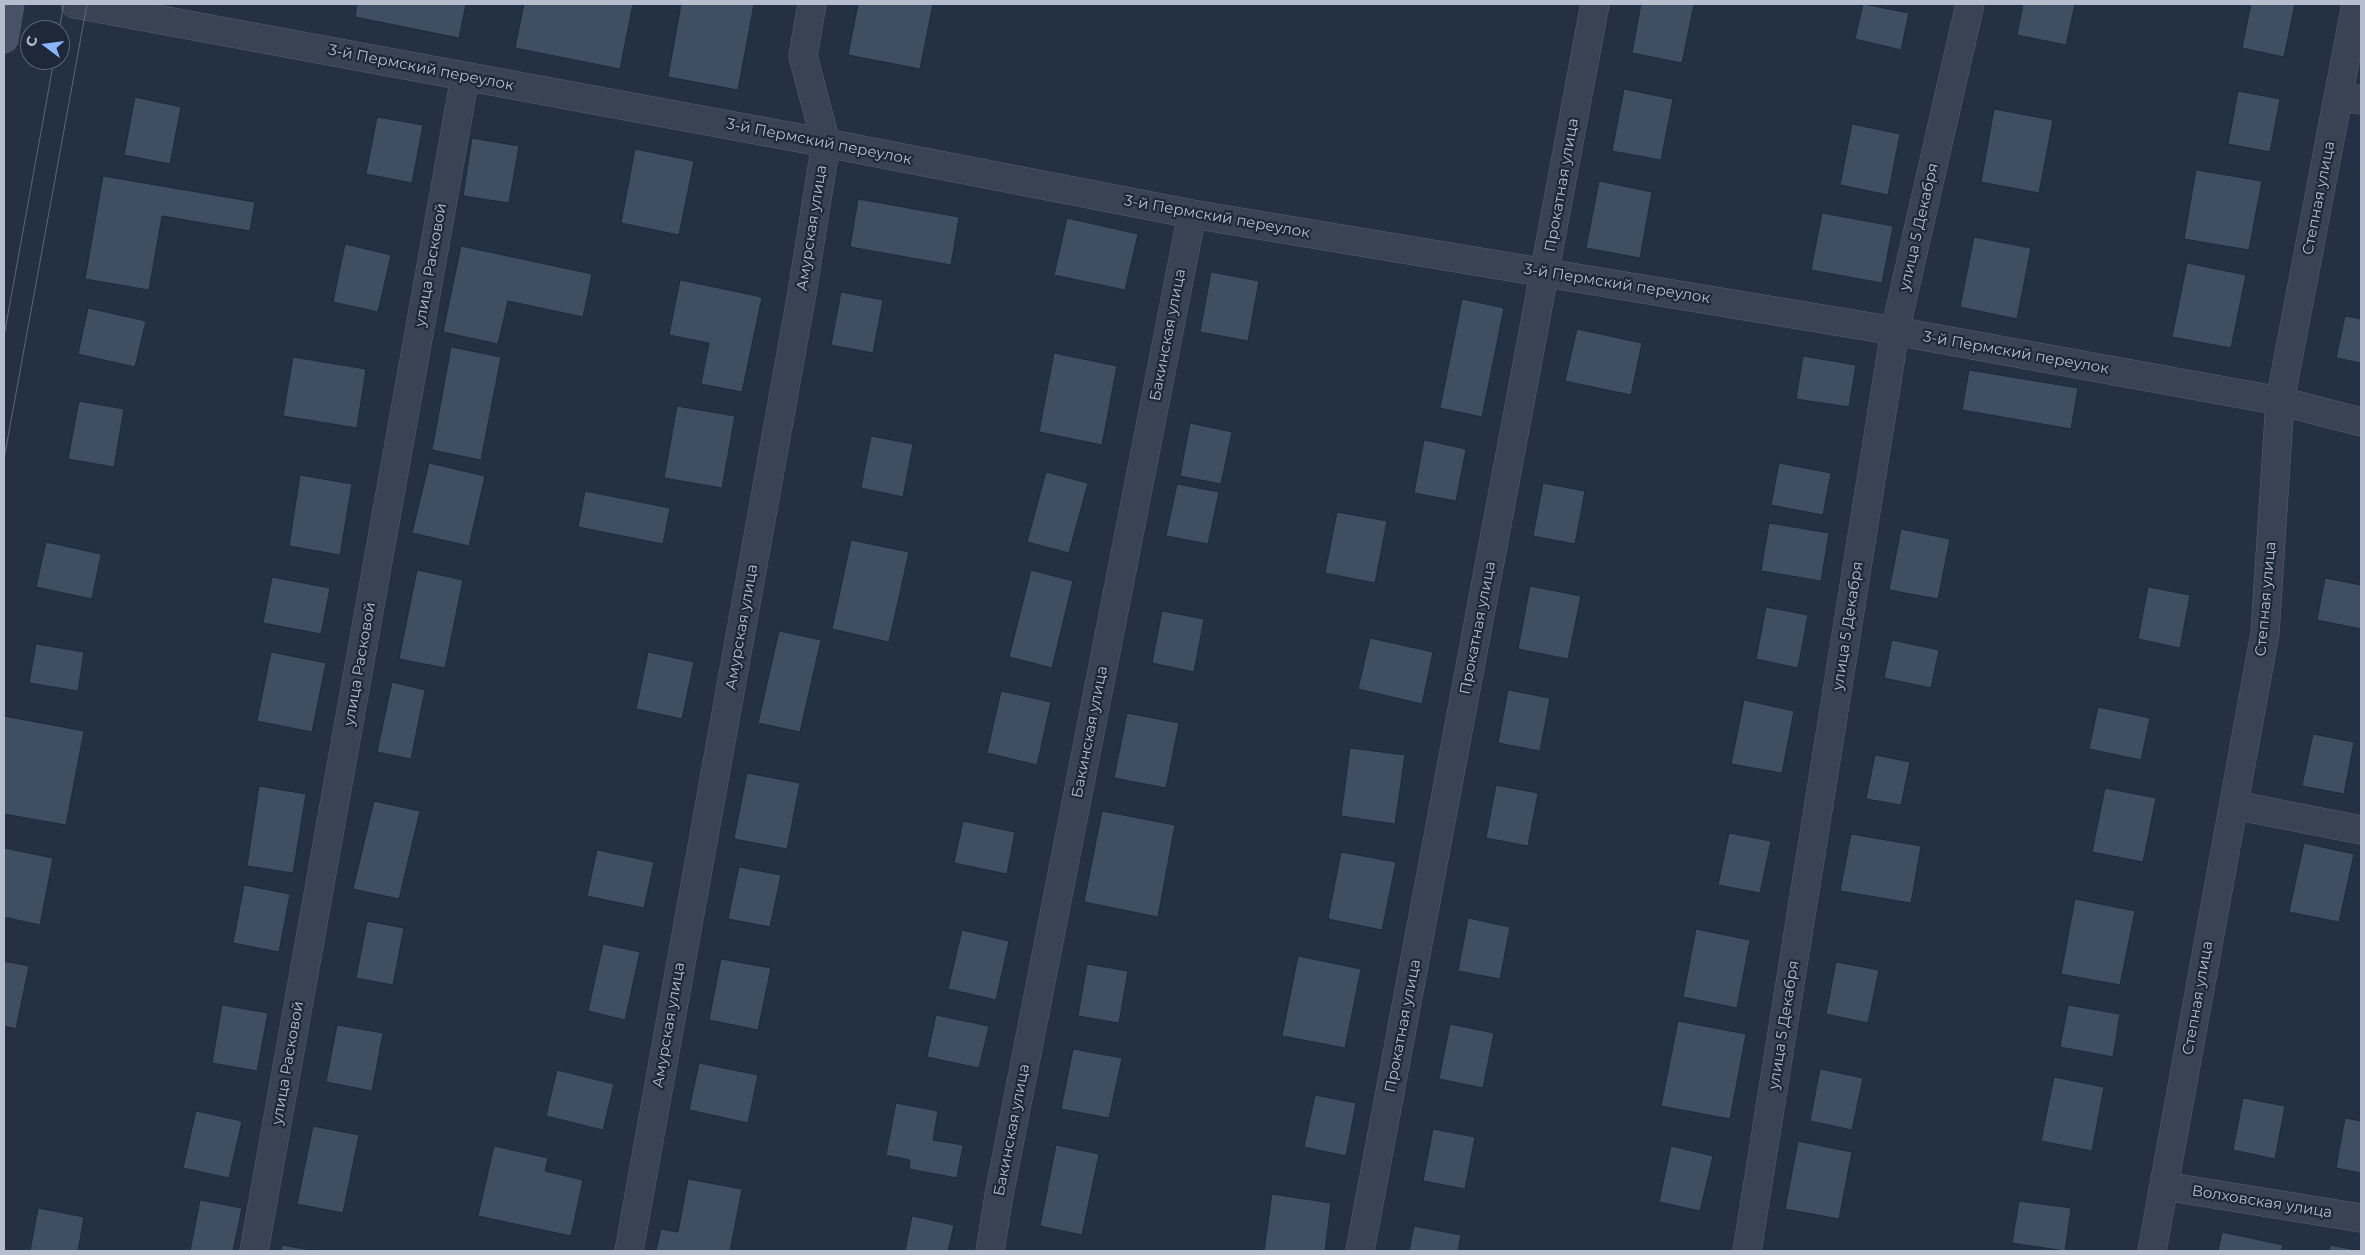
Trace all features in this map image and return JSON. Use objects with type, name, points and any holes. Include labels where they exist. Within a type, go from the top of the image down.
[{"type":"street","points":[[4,39],[10,4]]},
{"type":"street","name":"3-й Пермский переулок","points":[[75,4],[826,143],[1192,214],[1895,331],[2280,401],[2361,422]]},
{"type":"street","name":"Амурская улица","points":[[629,1251],[802,293],[826,143],[803,56],[812,4]]},
{"type":"street","name":"Прокатная улица","points":[[1360,1251],[1595,4]]},
{"type":"street","name":"улица 5 Декабря","points":[[1747,1251],[1895,331],[1970,4]]},
{"type":"street","name":"Степная улица","points":[[2152,1251],[2265,633],[2280,401],[2350,98],[2356,4]]},
{"type":"street","name":"улица Расковой","points":[[254,1251],[465,77]]},
{"type":"street","name":"Бакинская улица","points":[[990,1251],[1001,1185],[1192,214]]},
{"type":"street","points":[[2234,805],[2361,830]]},
{"type":"street","name":"Волховская улица","points":[[2164,1186],[2361,1218]]},
{"type":"building","points":[[357,4],[466,4],[459,38],[355,17]]},
{"type":"building","points":[[524,4],[633,4],[620,69],[515,48]]},
{"type":"building","points":[[681,4],[754,4],[738,90],[668,77]]},
{"type":"building","points":[[858,4],[933,4],[920,69],[848,55]]},
{"type":"building","points":[[1641,4],[1694,4],[1682,63],[1632,53]]},
{"type":"building","points":[[1863,4],[1909,13],[1901,50],[1855,39]]},
{"type":"building","points":[[2023,4],[2075,4],[2066,45],[2017,35]]},
{"type":"building","points":[[2251,4],[2295,4],[2284,57],[2242,48]]},
{"type":"building","points":[[1624,89],[1673,99],[1661,160],[1612,151]]},
{"type":"building","points":[[2238,91],[2280,99],[2270,152],[2228,144]]},
{"type":"building","points":[[135,97],[181,107],[170,164],[124,155]]},
{"type":"building","points":[[1994,109],[2053,120],[2039,193],[1981,182]]},
{"type":"building","points":[[377,117],[423,125],[412,183],[366,174]]},
{"type":"building","points":[[1852,124],[1900,134],[1888,195],[1840,185]]},
{"type":"building","points":[[472,138],[519,146],[509,203],[463,196]]},
{"type":"building","points":[[635,149],[694,161],[679,235],[621,223]]},
{"type":"building","points":[[2196,170],[2262,181],[2249,250],[2184,239]]},
{"type":"building","points":[[103,176],[255,202],[250,231],[162,216],[149,290],[85,279]]},
{"type":"building","points":[[1599,181],[1652,192],[1640,258],[1586,248]]},
{"type":"building","points":[[858,199],[959,217],[951,265],[850,247]]},
{"type":"building","points":[[1822,213],[1893,226],[1882,283],[1811,270]]},
{"type":"building","points":[[1067,218],[1138,234],[1125,290],[1054,275]]},
{"type":"building","points":[[1974,237],[2031,248],[2017,319],[1960,307]]},
{"type":"building","points":[[345,244],[391,255],[378,312],[333,302]]},
{"type":"building","points":[[461,246],[592,274],[583,317],[508,301],[498,344],[443,332]]},
{"type":"building","points":[[2187,263],[2246,275],[2231,348],[2172,337]]},
{"type":"building","points":[[1211,272],[1259,281],[1248,341],[1200,332]]},
{"type":"building","points":[[680,280],[762,297],[742,392],[701,384],[709,343],[669,335]]},
{"type":"building","points":[[841,292],[883,300],[873,353],[831,345]]},
{"type":"building","points":[[1462,299],[1504,308],[1482,417],[1440,408]]},
{"type":"building","points":[[88,308],[146,321],[135,367],[78,354]]},
{"type":"building","points":[[2345,316],[2361,319],[2361,363],[2336,358]]},
{"type":"building","points":[[1577,329],[1642,343],[1631,395],[1565,381]]},
{"type":"building","points":[[451,347],[501,357],[481,460],[432,450]]},
{"type":"building","points":[[1054,353],[1117,366],[1102,445],[1039,432]]},
{"type":"building","points":[[1803,356],[1856,365],[1849,407],[1796,399]]},
{"type":"building","points":[[293,357],[366,369],[357,428],[283,416]]},
{"type":"building","points":[[1969,370],[2078,388],[2071,429],[1962,410]]},
{"type":"building","points":[[79,401],[124,409],[114,467],[68,459]]},
{"type":"building","points":[[677,406],[735,416],[722,488],[664,478]]},
{"type":"building","points":[[1190,423],[1232,432],[1221,484],[1180,476]]},
{"type":"building","points":[[871,436],[913,444],[903,497],[861,488]]},
{"type":"building","points":[[1424,440],[1466,449],[1456,501],[1414,493]]},
{"type":"building","points":[[429,463],[485,476],[469,546],[412,533]]},
{"type":"building","points":[[1779,463],[1831,473],[1823,515],[1771,505]]},
{"type":"building","points":[[1046,472],[1088,483],[1069,553],[1027,542]]},
{"type":"building","points":[[300,475],[352,484],[340,555],[289,546]]},
{"type":"building","points":[[1543,483],[1585,491],[1575,544],[1533,536]]},
{"type":"building","points":[[1177,484],[1219,492],[1208,544],[1166,536]]},
{"type":"building","points":[[585,491],[670,508],[663,544],[578,527]]},
{"type":"building","points":[[1337,512],[1387,521],[1375,583],[1325,573]]},
{"type":"building","points":[[1769,523],[1829,533],[1821,581],[1761,571]]},
{"type":"building","points":[[1901,529],[1950,539],[1938,599],[1889,590]]},
{"type":"building","points":[[851,540],[909,552],[889,642],[832,629]]},
{"type":"building","points":[[46,542],[101,554],[92,599],[36,587]]},
{"type":"building","points":[[417,570],[463,580],[445,668],[399,659]]},
{"type":"building","points":[[1031,570],[1073,581],[1052,668],[1009,657]]},
{"type":"building","points":[[272,577],[330,588],[321,634],[263,623]]},
{"type":"building","points":[[2325,578],[2361,585],[2361,629],[2317,620]]},
{"type":"building","points":[[1530,586],[1581,596],[1568,659],[1518,649]]},
{"type":"building","points":[[2148,587],[2190,595],[2180,648],[2138,639]]},
{"type":"building","points":[[1766,607],[1808,615],[1798,668],[1756,659]]},
{"type":"building","points":[[1162,611],[1204,619],[1194,672],[1152,663]]},
{"type":"building","points":[[779,631],[821,640],[800,732],[758,723]]},
{"type":"building","points":[[1370,638],[1433,652],[1422,704],[1358,689]]},
{"type":"building","points":[[1892,640],[1939,650],[1931,688],[1884,678]]},
{"type":"building","points":[[36,644],[84,652],[78,691],[29,683]]},
{"type":"building","points":[[271,652],[326,663],[312,732],[257,721]]},
{"type":"building","points":[[648,652],[694,662],[682,719],[636,709]]},
{"type":"building","points":[[392,682],[425,690],[411,759],[377,752]]},
{"type":"building","points":[[1508,690],[1550,698],[1540,751],[1498,743]]},
{"type":"building","points":[[1001,691],[1051,702],[1037,765],[987,753]]},
{"type":"building","points":[[1744,700],[1794,711],[1782,773],[1731,764]]},
{"type":"building","points":[[2098,707],[2150,718],[2141,760],[2089,749]]},
{"type":"building","points":[[1127,713],[1179,723],[1166,788],[1114,778]]},
{"type":"building","points":[[4,716],[84,731],[66,825],[4,814]]},
{"type":"building","points":[[2313,734],[2354,742],[2344,794],[2302,786]]},
{"type":"building","points":[[1350,748],[1405,755],[1395,824],[1341,816]]},
{"type":"building","points":[[1875,755],[1910,762],[1901,805],[1866,799]]},
{"type":"building","points":[[747,773],[800,783],[787,849],[734,839]]},
{"type":"building","points":[[1496,785],[1538,793],[1528,846],[1486,838]]},
{"type":"building","points":[[259,786],[306,794],[293,873],[247,866]]},
{"type":"building","points":[[2105,788],[2156,798],[2143,862],[2092,852]]},
{"type":"building","points":[[374,801],[420,811],[399,899],[353,889]]},
{"type":"building","points":[[1102,811],[1175,825],[1158,917],[1084,902]]},
{"type":"building","points":[[963,821],[1015,832],[1007,874],[954,863]]},
{"type":"building","points":[[1729,833],[1771,841],[1760,893],[1718,885]]},
{"type":"building","points":[[1851,834],[1921,846],[1911,903],[1840,891]]},
{"type":"building","points":[[2304,843],[2354,854],[2339,922],[2289,912]]},
{"type":"building","points":[[4,848],[53,858],[40,925],[4,917]]},
{"type":"building","points":[[597,850],[654,862],[644,908],[587,896]]},
{"type":"building","points":[[1341,852],[1396,862],[1382,930],[1328,919]]},
{"type":"building","points":[[739,867],[781,875],[770,927],[728,919]]},
{"type":"building","points":[[244,885],[290,894],[279,952],[233,943]]},
{"type":"building","points":[[2075,899],[2135,911],[2120,985],[2061,974]]},
{"type":"building","points":[[1468,918],[1510,927],[1500,979],[1458,971]]},
{"type":"building","points":[[367,921],[404,928],[393,985],[356,978]]},
{"type":"building","points":[[1696,929],[1750,940],[1737,1008],[1683,997]]},
{"type":"building","points":[[962,930],[1009,941],[996,1000],[948,989]]},
{"type":"building","points":[[603,944],[640,952],[625,1020],[588,1011]]},
{"type":"building","points":[[1298,956],[1361,969],[1345,1048],[1282,1036]]},
{"type":"building","points":[[721,959],[771,968],[758,1030],[709,1020]]},
{"type":"building","points":[[4,961],[29,966],[16,1029],[4,1026]]},
{"type":"building","points":[[1836,962],[1879,970],[1868,1023],[1826,1014]]},
{"type":"building","points":[[1087,964],[1128,971],[1119,1023],[1078,1016]]},
{"type":"building","points":[[222,1005],[268,1013],[257,1071],[212,1063]]},
{"type":"building","points":[[2068,1005],[2120,1014],[2113,1057],[2060,1047]]},
{"type":"building","points":[[936,1015],[989,1026],[979,1068],[927,1057]]},
{"type":"building","points":[[1678,1021],[1746,1034],[1730,1119],[1661,1106]]},
{"type":"building","points":[[1450,1024],[1494,1033],[1483,1088],[1439,1079]]},
{"type":"building","points":[[337,1025],[383,1033],[372,1091],[326,1082]]},
{"type":"building","points":[[1073,1049],[1122,1058],[1109,1118],[1061,1109]]},
{"type":"building","points":[[699,1063],[758,1075],[748,1123],[689,1110]]},
{"type":"building","points":[[1820,1069],[1863,1078],[1852,1130],[1810,1121]]},
{"type":"building","points":[[557,1070],[614,1084],[603,1130],[546,1116]]},
{"type":"building","points":[[2054,1077],[2104,1087],[2092,1151],[2041,1141]]},
{"type":"building","points":[[1315,1095],[1356,1103],[1346,1156],[1304,1147]]},
{"type":"building","points":[[2243,1098],[2285,1106],[2275,1159],[2233,1150]]},
{"type":"building","points":[[896,1103],[938,1111],[933,1140],[963,1145],[957,1178],[909,1169],[910,1160],[886,1155]]},
{"type":"building","points":[[196,1111],[242,1121],[229,1178],[183,1168]]},
{"type":"building","points":[[2345,1118],[2361,1121],[2361,1173],[2336,1168]]},
{"type":"building","points":[[313,1126],[359,1135],[343,1213],[297,1204]]},
{"type":"building","points":[[1433,1129],[1475,1137],[1465,1189],[1423,1181]]},
{"type":"building","points":[[1798,1141],[1852,1152],[1839,1219],[1785,1209]]},
{"type":"building","points":[[1056,1145],[1099,1154],[1082,1235],[1040,1226]]},
{"type":"building","points":[[494,1146],[548,1158],[545,1171],[583,1180],[571,1236],[478,1216]]},
{"type":"building","points":[[1671,1146],[1713,1156],[1700,1211],[1659,1202]]},
{"type":"building","points":[[688,1179],[742,1189],[730,1251],[656,1251],[661,1229],[678,1232]]},
{"type":"building","points":[[1272,1194],[1331,1203],[1325,1251],[1264,1251]]},
{"type":"building","points":[[200,1200],[242,1208],[233,1251],[190,1251]]},
{"type":"building","points":[[2019,1201],[2071,1208],[2065,1251],[2012,1243]]},
{"type":"building","points":[[38,1208],[84,1217],[78,1251],[30,1251]]},
{"type":"building","points":[[912,1216],[954,1225],[948,1251],[905,1251]]},
{"type":"building","points":[[1414,1226],[1461,1235],[1458,1251],[1409,1251]]},
{"type":"building","points":[[2222,1232],[2283,1245],[2281,1251],[2218,1251]]},
{"type":"building","points":[[282,1245],[316,1251],[281,1251]]},
{"type":"building","points":[[2330,1245],[2361,1251],[2329,1251]]},
{"type":"tram line","points":[[61,20],[64,4]]},
{"type":"tram line","points":[[4,459],[87,4]]},
{"type":"tram line","points":[[4,336],[52,70]]}]
